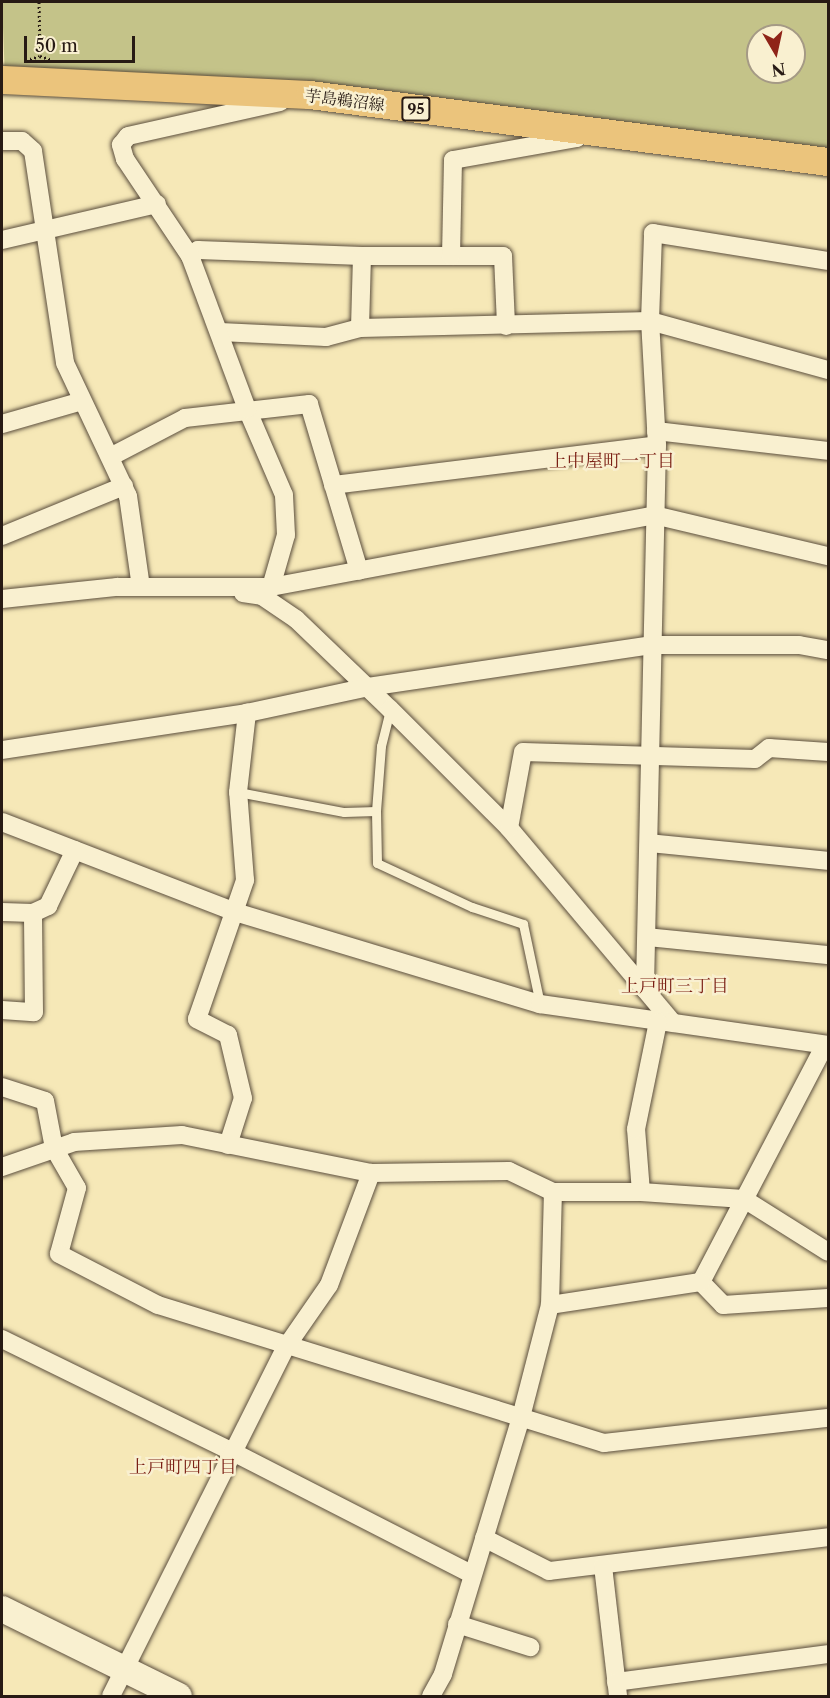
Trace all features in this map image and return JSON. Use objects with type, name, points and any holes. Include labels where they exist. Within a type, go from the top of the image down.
[{"type":"main road","name":"芋島鵜沼線","points":[[2,80],[310,95],[828,162]]},
{"type":"street","points":[[271,587],[286,535],[284,495],[247,410],[190,256],[125,159],[121,146],[128,136],[310,95]]},
{"type":"street","points":[[451,256],[453,160],[577,138],[584,130]]},
{"type":"street","points":[[2,141],[22,141],[33,151],[64,363],[103,449],[112,456],[124,486],[141,587]]},
{"type":"street","points":[[2,240],[157,204]]},
{"type":"street","points":[[645,986],[657,438],[650,321],[653,232],[828,261]]},
{"type":"street","points":[[190,256],[198,250],[362,256],[503,256],[506,326]]},
{"type":"street","points":[[360,328],[362,256]]},
{"type":"street","points":[[220,332],[326,337],[360,328],[650,321],[828,370]]},
{"type":"street","points":[[2,424],[82,401]]},
{"type":"street","points":[[112,456],[185,418],[309,404],[359,570]]},
{"type":"street","points":[[333,485],[657,438],[828,451]]},
{"type":"street","points":[[2,536],[124,486]]},
{"type":"street","points":[[2,600],[141,587],[215,589],[271,587],[654,515],[828,556]]},
{"type":"street","points":[[215,589],[262,596],[296,619],[390,708],[509,828],[645,986],[666,1022],[636,1129],[641,1192]]},
{"type":"street","points":[[2,750],[247,713],[368,687],[653,645],[775,644],[828,650]]},
{"type":"street","points":[[228,1145],[243,1098],[228,1035],[197,1019],[236,912],[245,880],[238,792],[247,713]]},
{"type":"street","points":[[509,828],[524,752],[755,759],[769,748],[828,752]]},
{"type":"street","points":[[2,822],[236,912],[540,1004],[827,1045],[701,1282]]},
{"type":"street","points":[[649,843],[828,861]]},
{"type":"street","points":[[2,912],[33,914],[48,906],[75,850]]},
{"type":"street","points":[[2,1010],[34,1012],[33,914]]},
{"type":"street","points":[[647,937],[828,955]]},
{"type":"street","points":[[2,1087],[45,1101],[54,1148],[77,1188],[59,1254],[158,1305],[286,1347],[604,1443],[828,1418]]},
{"type":"street","points":[[2,1167],[54,1148],[107,1138],[182,1135],[371,1173],[509,1171],[554,1192],[641,1192],[744,1198],[828,1252]]},
{"type":"street","points":[[111,1696],[231,1450],[286,1347],[329,1285],[371,1173]]},
{"type":"street","points":[[431,1696],[442,1674],[521,1417],[550,1305],[554,1192]]},
{"type":"street","points":[[550,1305],[701,1282]]},
{"type":"street","points":[[701,1282],[723,1305],[828,1298]]},
{"type":"street","points":[[2,1339],[231,1450],[471,1574]]},
{"type":"street","points":[[484,1538],[549,1571],[828,1537]]},
{"type":"street","points":[[603,1566],[617,1689],[828,1654]]},
{"type":"street","points":[[2,1609],[179,1696]]},
{"type":"street","points":[[457,1624],[530,1647]]},
{"type":"lane","points":[[390,708],[381,746],[376,811],[378,863],[472,907],[523,924],[540,1004]]},
{"type":"lane","points":[[238,792],[344,812],[376,811]]},
{"type":"path","points":[[39,2],[40,56]]},
{"type":"shaded area","points":[[2,2],[828,2],[828,162],[310,95],[5,79]]},
{"type":"district","name":"上中屋町一丁目","points":[[612,461]]},
{"type":"district","name":"上戸町三丁目","points":[[675,986]]},
{"type":"district","name":"上戸町四丁目","points":[[183,1467]]}]
